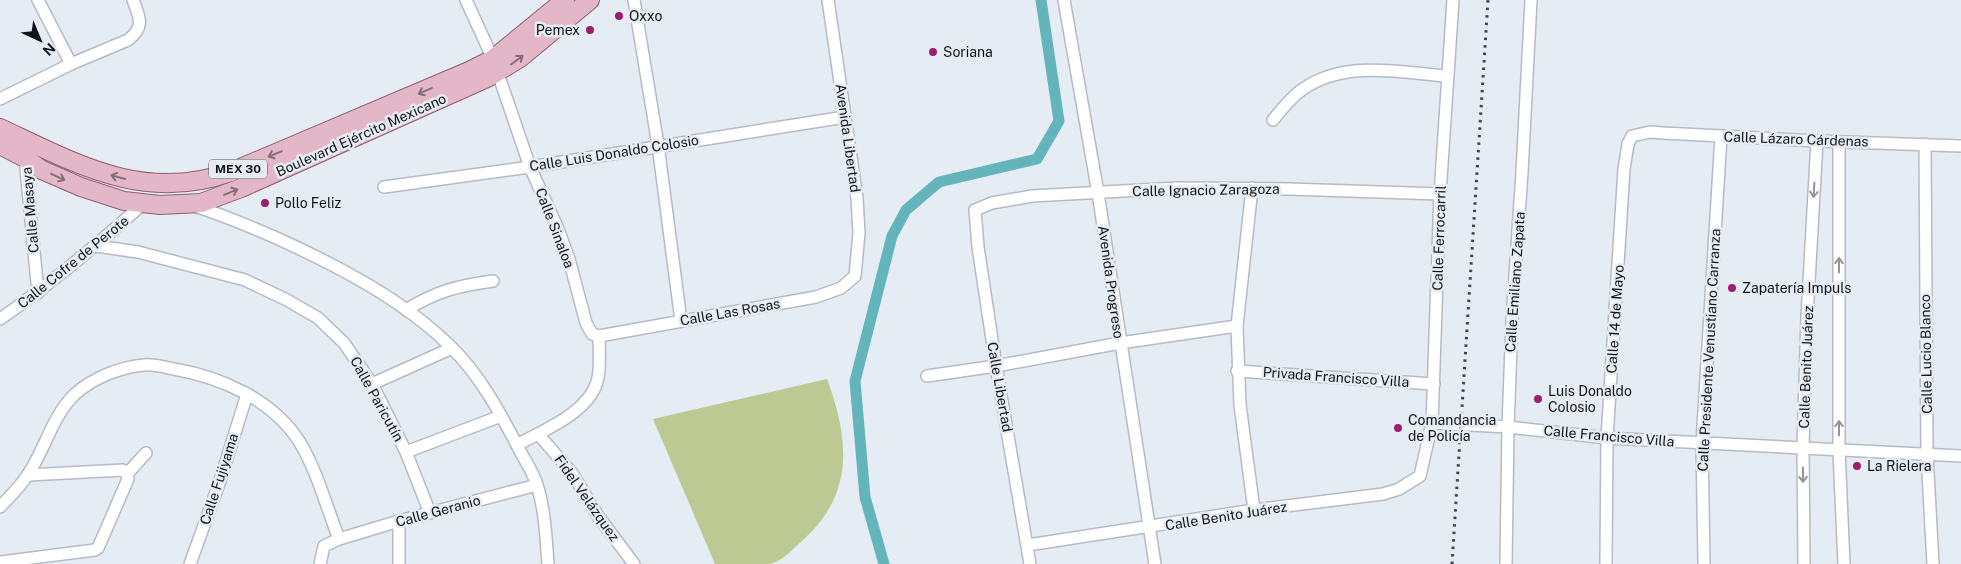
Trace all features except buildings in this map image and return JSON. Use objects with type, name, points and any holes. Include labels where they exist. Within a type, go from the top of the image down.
[{"type":"main road","name":"Boulevard Ejército Mexicano","points":[[0,128],[79,164],[114,177],[149,182],[199,182],[231,172],[435,86],[496,66],[565,0]]},
{"type":"main road","name":"Boulevard Ejército Mexicano","points":[[0,145],[25,158],[42,170],[81,187],[124,201],[187,205],[202,204],[241,188],[496,66],[539,43],[590,0]]},
{"type":"street","points":[[38,0],[70,64]]},
{"type":"street","points":[[0,99],[70,64],[128,40],[136,34],[140,27],[140,18],[133,0]]},
{"type":"street","name":"Calle Sinaloa","points":[[466,0],[496,66],[530,167],[569,258],[586,322],[592,334],[599,336]]},
{"type":"street","points":[[634,0],[658,145],[681,321]]},
{"type":"street","name":"Avenida Libertad","points":[[828,0],[857,198],[858,241],[855,276]]},
{"type":"street","name":"Avenida Progreso","points":[[1064,0],[1098,193],[1154,564]]},
{"type":"street","name":"Calle Ferrocarril","points":[[1420,476],[1432,423],[1440,194],[1453,0]]},
{"type":"street","name":"Calle Emiliano Zapata","points":[[1506,564],[1512,320],[1531,0]]},
{"type":"street","points":[[1273,120],[1301,90],[1318,80],[1340,72],[1362,70],[1447,76]]},
{"type":"street","name":"Calle Luis Donaldo Colosio","points":[[384,187],[530,167],[658,145],[845,117]]},
{"type":"street","name":"Calle Lázaro Cárdenas","points":[[1632,136],[1650,132],[1961,146]]},
{"type":"street","name":"Calle 14 de Mayo","points":[[1606,564],[1607,438],[1624,169],[1628,144],[1632,136]]},
{"type":"street","name":"Calle Presidente Venustiano Carranza","points":[[1704,564],[1702,443],[1721,136]]},
{"type":"street","name":"Calle Benito Juárez","points":[[1804,564],[1803,447],[1807,317],[1817,141]]},
{"type":"street","points":[[1839,142],[1839,451],[1844,564]]},
{"type":"street","name":"Calle Lucio Blanco","points":[[1925,144],[1927,454],[1933,564]]},
{"type":"street","name":"Calle Masaya","points":[[25,158],[38,293]]},
{"type":"street","name":"Calle Ignacio Zaragoza","points":[[975,210],[992,203],[1032,196],[1177,188],[1252,188],[1440,194]]},
{"type":"street","points":[[1252,188],[1237,326],[1238,371],[1246,456],[1254,510]]},
{"type":"street","name":"Calle Cofre de Perote","points":[[0,319],[38,293],[96,246],[144,203]]},
{"type":"street","points":[[187,205],[212,211],[319,258],[406,310],[452,348],[482,386],[501,416],[537,485],[544,521],[548,564]]},
{"type":"street","name":"Calle Libertad","points":[[975,210],[978,247],[996,366],[1030,564]]},
{"type":"street","name":"Calle Paricutín","points":[[96,246],[138,252],[245,280],[287,300],[318,318],[344,343],[372,384],[406,452],[430,513]]},
{"type":"street","name":"Calle Las Rosas","points":[[599,336],[816,297],[841,288],[855,276]]},
{"type":"street","points":[[406,310],[439,292],[464,284],[493,281]]},
{"type":"street","points":[[927,376],[996,366],[1120,343],[1237,326]]},
{"type":"street","points":[[517,445],[567,418],[589,397],[597,382],[599,336]]},
{"type":"street","points":[[372,384],[452,348]]},
{"type":"street","points":[[0,507],[28,476],[60,414],[74,395],[86,385],[110,373],[145,365],[168,368],[219,381],[247,394],[286,424],[299,441],[313,471],[339,539],[324,546],[320,564]]},
{"type":"street","name":"Privada Francisco Villa","points":[[1238,371],[1434,384]]},
{"type":"street","name":"Calle Fujiyama","points":[[190,564],[220,481],[247,394]]},
{"type":"street","points":[[406,452],[501,416]]},
{"type":"street","name":"Calle Francisco Villa","points":[[1432,423],[1508,427],[1607,438],[1961,456]]},
{"type":"street","name":"Fidel Velázquez","points":[[538,434],[572,473],[598,516],[634,564]]},
{"type":"street","points":[[127,474],[146,453]]},
{"type":"street","points":[[0,562],[95,550],[98,548],[128,479],[127,474],[122,470],[28,476]]},
{"type":"street","name":"Calle Benito Juárez","points":[[1028,545],[1150,528],[1254,510],[1383,494],[1399,489],[1420,476]]},
{"type":"street","name":"Calle Geranio","points":[[339,539],[399,521],[537,485]]},
{"type":"street","points":[[399,521],[399,564]]},
{"type":"green space","points":[[827,379],[840,423],[843,444],[843,464],[839,484],[832,503],[820,522],[792,551],[779,561],[769,564],[715,564],[653,419]]},
{"type":"waterway","points":[[884,564],[865,497],[855,381],[892,236],[906,210],[939,182],[1037,159],[1059,121],[1041,0]]},
{"type":"railway","points":[[1452,564],[1488,0]]},
{"type":"place","name":"Oxxo","points":[[619,16]]},
{"type":"place","name":"Pemex","points":[[590,30]]},
{"type":"place","name":"Soriana","points":[[933,52]]},
{"type":"place","name":"Pollo Feliz","points":[[265,203]]},
{"type":"place","name":"Zapatería Impuls","points":[[1732,288]]},
{"type":"place","name":"Luis Donaldo Colosio","points":[[1538,399]]},
{"type":"place","name":"Comandancia de Policía","points":[[1398,428]]},
{"type":"place","name":"La Rielera","points":[[1857,466]]}]
